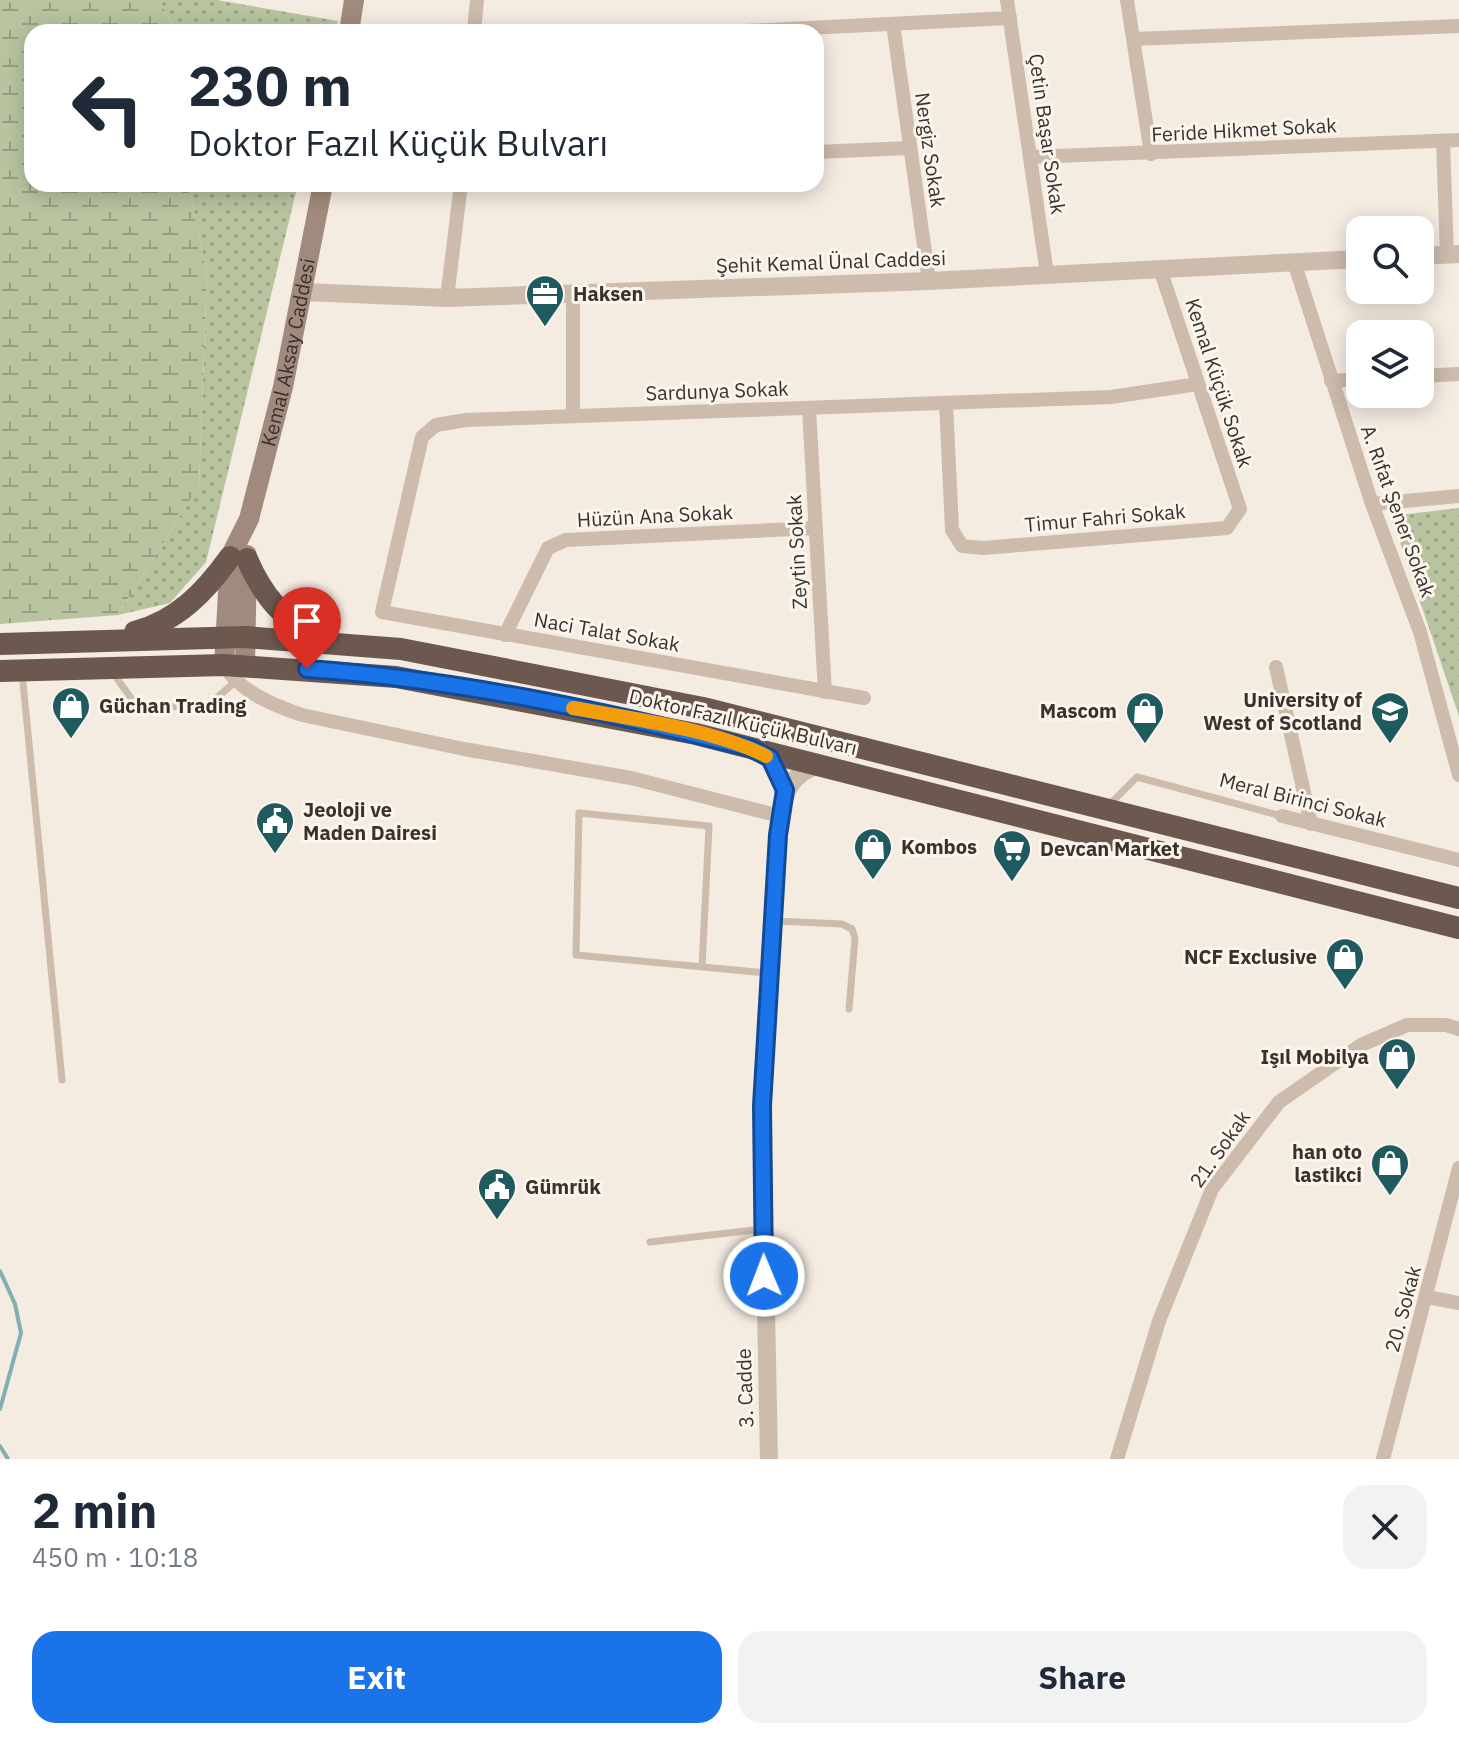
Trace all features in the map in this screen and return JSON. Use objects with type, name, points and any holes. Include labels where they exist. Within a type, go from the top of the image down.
[{"type":"highway","points":[[106,640],[149,629],[177,615],[238,558],[276,608],[300,628],[326,642]]},
{"type":"highway","name":"Doktor Fazıl Küçük Bulvarı","points":[[0,644],[235,637],[401,649],[622,690],[1459,898]]},
{"type":"highway","name":"Doktor Fazıl Küçük Bulvarı","points":[[11,671],[108,667],[396,677],[608,715],[820,764],[1459,928]]},
{"type":"main road","points":[[350,24],[354,0]]},
{"type":"main road","name":"Kemal Aksay Caddesi","points":[[235,671],[238,558],[304,292],[322,192]]},
{"type":"street","points":[[475,24],[477,0]]},
{"type":"street","name":"Çetin Başar Sokak","points":[[1007,0],[1047,274]]},
{"type":"street","points":[[1127,0],[1151,154]]},
{"type":"street","points":[[824,27],[1010,18]]},
{"type":"street","name":"Nergiz Sokak","points":[[893,24],[929,281]]},
{"type":"street","points":[[1134,39],[1459,26]]},
{"type":"street","name":"Feride Hikmet Sokak","points":[[1031,157],[1459,140]]},
{"type":"street","points":[[1443,141],[1453,254]]},
{"type":"street","points":[[824,152],[909,148]]},
{"type":"street","points":[[447,298],[460,192]]},
{"type":"street","name":"Şehit Kemal Ünal Caddesi","points":[[304,292],[447,298],[929,281],[1346,260]]},
{"type":"street","name":"A. Rıfat Şener Sokak","points":[[1294,262],[1372,504],[1420,632],[1459,775]]},
{"type":"street","name":"Kemal Küçük Sokak","points":[[1160,269],[1240,509]]},
{"type":"street","points":[[573,293],[573,415]]},
{"type":"street","points":[[1434,375],[1459,374]]},
{"type":"street","points":[[1331,381],[1346,380]]},
{"type":"street","name":"Sardunya Sokak","points":[[382,612],[422,437],[436,425],[466,420],[573,415],[1111,397],[1198,384]]},
{"type":"street","name":"Timur Fahri Sokak","points":[[946,403],[952,530],[962,546],[983,548],[1227,528],[1240,509]]},
{"type":"street","name":"Zeytin Sokak","points":[[809,409],[825,692]]},
{"type":"street","points":[[1372,504],[1459,496]]},
{"type":"street","name":"Hüzün Ana Sokak","points":[[505,635],[548,548],[566,540],[815,528]]},
{"type":"street","name":"Naci Talat Sokak","points":[[382,612],[825,692]]},
{"type":"street","points":[[1276,667],[1311,824]]},
{"type":"street","points":[[235,671],[302,715],[464,749],[631,778],[780,816]]},
{"type":"street","points":[[825,692],[864,698]]},
{"type":"street","points":[[750,748],[770,758],[785,790],[798,774],[820,764]]},
{"type":"street","name":"3. Cadde","points":[[769,1459],[762,1106],[780,816],[785,790]]},
{"type":"street","name":"Meral Birinci Sokak","points":[[1282,816],[1459,860]]},
{"type":"street","name":"21. Sokak","points":[[1117,1459],[1159,1321],[1212,1189],[1279,1102],[1361,1045],[1407,1025],[1446,1025],[1459,1029]]},
{"type":"street","name":"20. Sokak","points":[[1383,1459],[1459,1168]]},
{"type":"street","points":[[1427,1297],[1459,1303]]},
{"type":"lane","points":[[108,667],[137,706],[206,707],[235,671]]},
{"type":"lane","points":[[11,671],[62,1080]]},
{"type":"lane","name":"Meral Birinci Sokak","points":[[1106,808],[1137,777],[1282,816]]},
{"type":"lane","points":[[702,967],[709,826],[579,813],[576,955],[702,967],[770,973]]},
{"type":"lane","points":[[773,921],[842,924],[852,929],[855,938],[849,1009]]},
{"type":"lane","points":[[650,1242],[763,1229]]},
{"type":"green space","points":[[0,0],[158,0],[173,24],[24,24],[24,192],[190,192],[207,274],[199,486],[118,615],[0,624]]},
{"type":"green space","points":[[158,0],[217,0],[338,21],[337,24],[173,24]]},
{"type":"green space","points":[[190,192],[296,192],[206,562],[170,603],[118,615],[199,486],[207,274]]},
{"type":"green space","points":[[1459,508],[1459,716],[1391,516]]},
{"type":"waterway","points":[[0,1271],[15,1304],[21,1333],[0,1409]]},
{"type":"waterway","points":[[0,1446],[8,1459]]},
{"type":"slow traffic","points":[[573,708],[696,734],[750,748],[766,756]]},
{"type":"place","name":"Haksen","points":[[545,328]]},
{"type":"place","name":"Güchan Trading","points":[[71,740]]},
{"type":"place","name":"Mascom","points":[[1145,745]]},
{"type":"place","name":"University of West of Scotland","points":[[1390,745]]},
{"type":"place","name":"Jeoloji ve Maden Dairesi","points":[[275,855]]},
{"type":"place","name":"Kombos","points":[[873,881]]},
{"type":"place","name":"Devcan Market","points":[[1012,883]]},
{"type":"place","name":"NCF Exclusive","points":[[1345,991]]},
{"type":"place","name":"Işıl Mobilya","points":[[1397,1091]]},
{"type":"place","name":"han oto lastikci","points":[[1390,1197]]},
{"type":"place","name":"Gümrük","points":[[497,1221]]},
{"type":"route","points":[[307,669],[396,677],[608,715],[750,748],[770,758],[778,768],[785,790],[778,835],[762,1106],[764,1276]]}]
